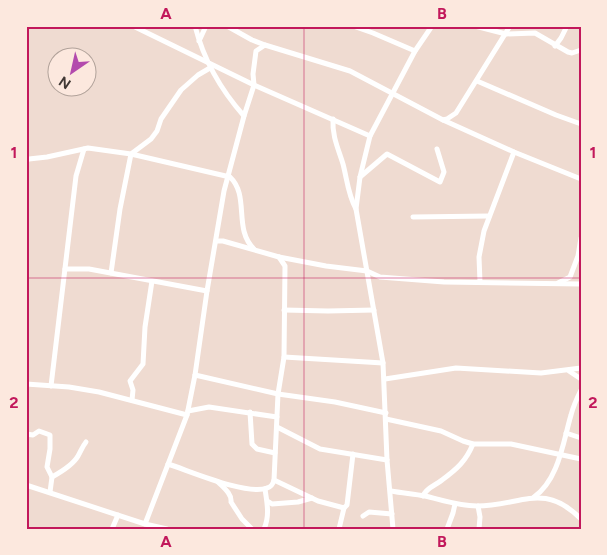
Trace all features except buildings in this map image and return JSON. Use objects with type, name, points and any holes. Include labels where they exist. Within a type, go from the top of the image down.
[{"type":"street","points":[[133,26],[209,66],[370,136]]},
{"type":"street","points":[[195,26],[199,42],[209,66],[221,87],[244,116]]},
{"type":"street","points":[[199,42],[206,26]]},
{"type":"street","points":[[227,26],[252,40],[350,71],[443,120],[514,152],[581,179]]},
{"type":"street","points":[[353,26],[415,51]]},
{"type":"street","points":[[394,529],[387,460],[385,379],[356,209],[360,177],[370,136],[415,51],[432,26]]},
{"type":"street","points":[[475,26],[506,34],[535,33],[555,46],[572,53],[581,50]]},
{"type":"street","points":[[443,120],[456,113],[510,26]]},
{"type":"street","points":[[555,46],[567,26]]},
{"type":"street","points":[[145,524],[188,413],[206,292],[224,191],[254,85],[253,74],[256,51],[266,45]]},
{"type":"street","points":[[110,273],[131,154],[151,139],[157,131],[161,119],[181,90],[209,66]]},
{"type":"street","points":[[477,81],[581,124]]},
{"type":"street","points":[[332,119],[334,141],[342,163],[351,200],[356,209]]},
{"type":"street","points":[[26,161],[88,148],[131,154],[229,177],[239,188],[242,225],[246,238],[254,250]]},
{"type":"street","points":[[51,386],[76,176],[84,149]]},
{"type":"street","points":[[360,177],[387,154],[440,182],[444,172],[437,149]]},
{"type":"street","points":[[480,282],[479,257],[488,216],[514,152]]},
{"type":"street","points":[[413,217],[488,216]]},
{"type":"street","points":[[558,284],[570,277],[579,255],[581,238]]},
{"type":"street","points":[[216,241],[223,241],[279,257],[326,266],[367,271],[380,277],[444,282],[578,284]]},
{"type":"street","points":[[168,464],[233,486],[258,490],[272,485],[274,480],[278,394],[284,357],[285,266],[279,257]]},
{"type":"street","points":[[65,269],[89,269],[206,292]]},
{"type":"street","points":[[570,277],[578,284]]},
{"type":"street","points":[[132,400],[133,390],[130,382],[143,364],[145,327],[152,280]]},
{"type":"street","points":[[284,310],[374,310]]},
{"type":"street","points":[[284,357],[383,363]]},
{"type":"street","points":[[385,379],[456,368],[541,373],[581,368]]},
{"type":"street","points":[[569,371],[581,379]]},
{"type":"street","points":[[195,375],[278,394],[335,402],[386,413]]},
{"type":"street","points":[[26,384],[99,392],[188,413],[209,407],[277,417]]},
{"type":"street","points":[[534,497],[547,484],[555,468],[572,412],[581,390]]},
{"type":"street","points":[[250,412],[252,444],[257,449],[275,454]]},
{"type":"street","points":[[386,419],[441,431],[473,444],[511,444],[581,459]]},
{"type":"street","points":[[277,426],[320,449],[387,460]]},
{"type":"street","points":[[26,434],[33,435],[39,431],[50,435],[48,466],[52,477],[50,492]]},
{"type":"street","points":[[566,433],[581,438]]},
{"type":"street","points":[[52,477],[77,458],[81,447],[86,442]]},
{"type":"street","points":[[424,496],[429,488],[441,481],[463,462],[473,444]]},
{"type":"street","points":[[339,529],[344,508],[347,505],[353,454]]},
{"type":"street","points":[[216,480],[226,490],[242,519],[252,529]]},
{"type":"street","points":[[274,480],[312,498],[344,508]]},
{"type":"street","points":[[26,485],[145,524],[167,529]]},
{"type":"street","points":[[264,529],[267,522],[269,502],[265,489]]},
{"type":"street","points":[[391,491],[424,496],[455,504],[478,506],[534,497],[550,498],[562,503],[581,519]]},
{"type":"street","points":[[269,502],[272,504],[298,502],[312,498]]},
{"type":"street","points":[[446,529],[454,513],[455,504]]},
{"type":"street","points":[[478,506],[480,517],[479,529]]},
{"type":"street","points":[[363,516],[369,512],[392,514]]},
{"type":"street","points":[[112,529],[118,515]]}]
